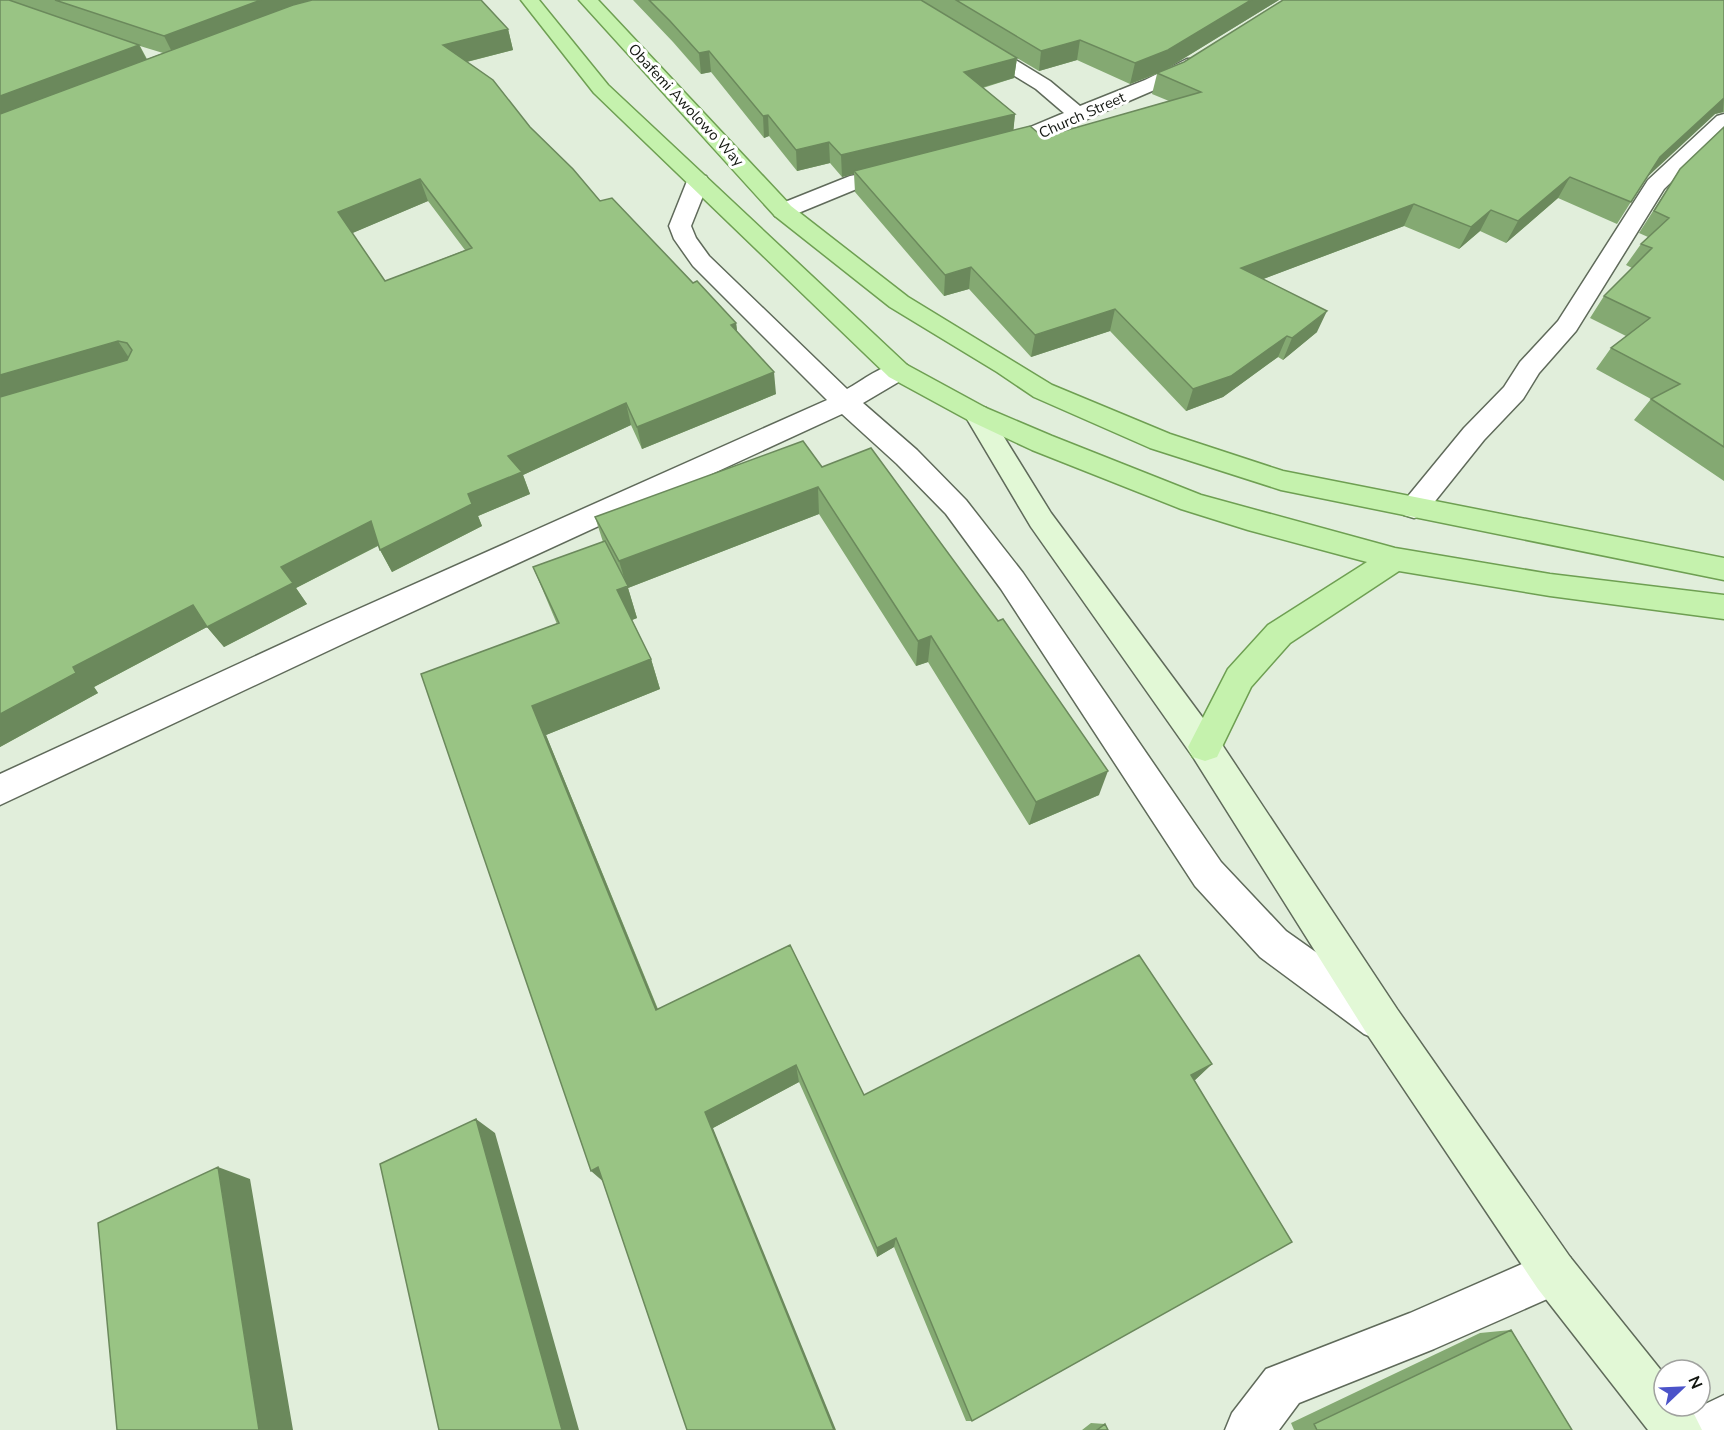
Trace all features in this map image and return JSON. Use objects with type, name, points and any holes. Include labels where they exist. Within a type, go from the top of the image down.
[{"type":"main road","points":[[530,0],[602,89],[898,370],[977,414],[1042,443],[1191,502],[1248,520],[1395,559],[1550,585],[1724,607]]},
{"type":"main road","name":"Obafemi Awolowo Way","points":[[588,0],[783,211],[899,302],[1006,366],[1043,391],[1160,441],[1281,480],[1724,569]]},
{"type":"main road","points":[[602,89],[660,78]]},
{"type":"main road","points":[[977,414],[1041,520],[1205,747],[1383,1023],[1554,1273],[1678,1430]]},
{"type":"main road","points":[[1205,747],[1239,678],[1279,634],[1395,559]]},
{"type":"street","points":[[967,38],[1043,85],[1078,115]]},
{"type":"street","name":"Church Street","points":[[979,153],[1022,141],[1170,77],[1210,53]]},
{"type":"street","points":[[1414,508],[1474,434],[1514,393],[1529,368],[1567,326],[1656,185],[1724,120]]},
{"type":"street","points":[[783,211],[858,181],[914,169]]},
{"type":"street","points":[[698,181],[680,226],[685,239],[701,261],[845,402],[907,457],[956,507],[1012,580],[1208,874],[1273,944],[1383,1023]]},
{"type":"street","points":[[0,790],[338,632],[845,402],[898,370]]},
{"type":"street","points":[[1249,1430],[1283,1386],[1418,1333],[1554,1273]]},
{"type":"lane","points":[[1688,1430],[1724,1412]]},
{"type":"building","points":[[0,0],[9,0],[139,45],[0,96]]},
{"type":"building","points":[[55,0],[261,0],[164,36]]},
{"type":"building","points":[[312,0],[481,0],[508,29],[443,45],[493,80],[530,127],[573,169],[600,201],[612,198],[693,283],[697,281],[736,323],[731,325],[774,372],[637,427],[626,403],[508,456],[522,472],[468,494],[472,504],[380,550],[371,521],[281,567],[293,583],[207,627],[193,605],[73,667],[76,673],[0,714],[0,397],[127,360],[132,350],[127,343],[118,341],[0,375],[0,114],[293,5]],"holes":[[[420,179],[472,248],[385,281],[338,212]]]},
{"type":"building","points":[[649,0],[921,0],[1017,58],[964,72],[1015,114],[841,155],[829,142],[796,150],[768,115],[763,116],[709,51],[699,53]]},
{"type":"building","points":[[956,0],[1251,0],[1168,50],[1135,63],[1080,40],[1041,51]]},
{"type":"building","points":[[1283,0],[1724,0],[1724,98],[1660,157],[1631,202],[1570,177],[1518,221],[1491,210],[1471,227],[1414,204],[1241,268],[1327,311],[1292,338],[1287,336],[1231,376],[1193,389],[1115,309],[1035,335],[971,267],[945,275],[854,171],[1030,126],[1043,137],[1201,92],[1157,73],[1184,62]]},
{"type":"building","points":[[1724,127],[1724,447],[1651,399],[1680,384],[1611,348],[1650,318],[1604,296],[1652,248],[1641,244],[1669,218],[1654,211],[1680,169]]},
{"type":"building","points":[[803,441],[822,467],[871,448],[998,621],[1003,619],[1108,771],[1036,802],[931,636],[918,641],[818,487],[619,561],[595,517]]},
{"type":"building","points":[[605,541],[628,586],[617,590],[651,659],[532,706],[656,1010],[790,945],[864,1095],[1139,955],[1212,1064],[1191,1075],[1292,1242],[972,1421],[896,1238],[877,1248],[796,1065],[705,1112],[834,1430],[687,1430],[598,1167],[591,1171],[421,674],[559,623],[533,567]]},
{"type":"building","points":[[476,1119],[562,1430],[439,1430],[380,1164]]},
{"type":"building","points":[[218,1167],[259,1430],[117,1430],[98,1223]]},
{"type":"building","points":[[1511,1330],[1572,1430],[1317,1430],[1314,1424]]},
{"type":"building","points":[[1105,1424],[1108,1430],[1097,1430]]}]
